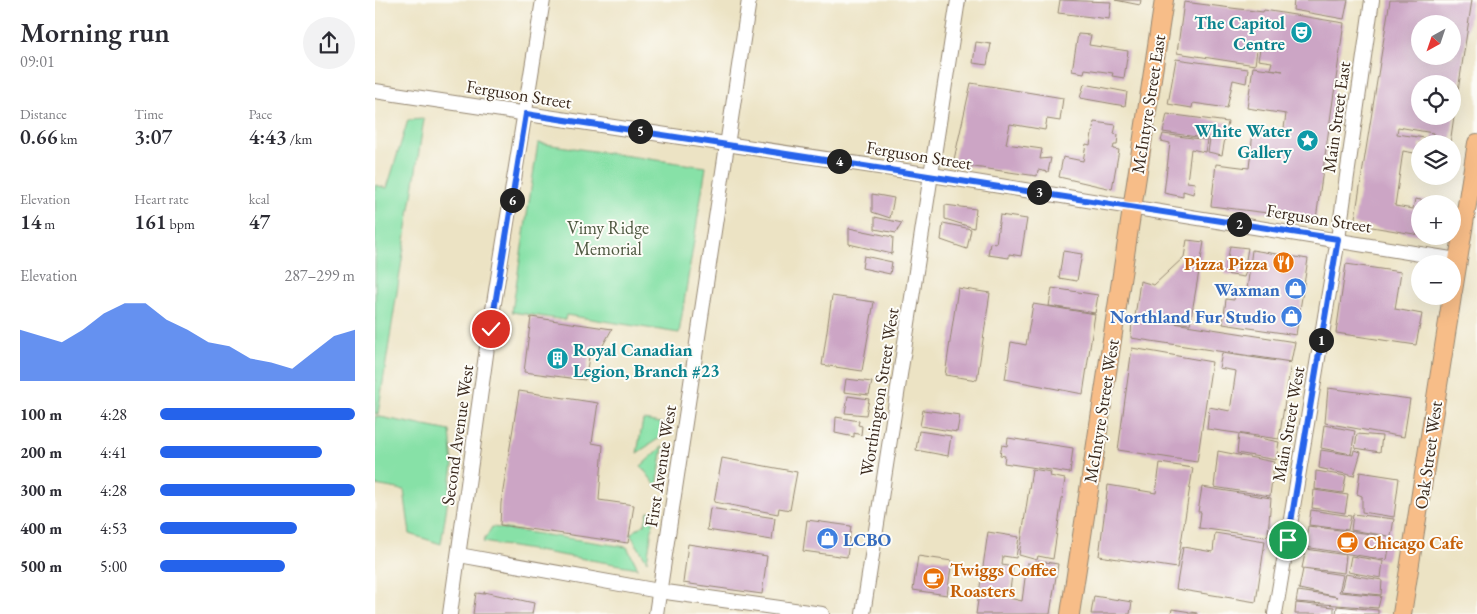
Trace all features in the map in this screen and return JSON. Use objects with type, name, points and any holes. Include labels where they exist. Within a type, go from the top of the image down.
[{"type":"main road","name":"McIntyre Street East","points":[[1132,207],[1164,0]]},
{"type":"main road","points":[[1458,255],[1477,143]]},
{"type":"main road","name":"McIntyre Street West","points":[[1070,614],[1132,207]]},
{"type":"main road","name":"Oak Street West","points":[[1403,614],[1451,305]]},
{"type":"street","name":"Second Avenue West","points":[[450,614],[489,340],[543,0]]},
{"type":"street","name":"First Avenue West","points":[[656,614],[749,0]]},
{"type":"street","name":"Worthington Street West","points":[[863,614],[958,0]]},
{"type":"street","name":"Main Street East","points":[[1338,239],[1372,0]]},
{"type":"street","name":"Ferguson Street","points":[[375,91],[932,175],[1429,255]]},
{"type":"street","name":"Main Street West","points":[[1275,614],[1338,239]]},
{"type":"street","points":[[459,555],[659,591],[822,614]]},
{"type":"green space","points":[[424,119],[378,414],[375,414],[375,185],[387,188],[408,120]]},
{"type":"green space","name":"Vimy Ridge Memorial","points":[[538,143],[706,167],[679,333],[566,315],[565,320],[512,312]]},
{"type":"green space","points":[[375,416],[450,431],[453,466],[441,544],[410,534],[404,490],[375,485]]},
{"type":"green space","points":[[643,420],[667,424],[664,435],[637,453]]},
{"type":"green space","points":[[663,446],[657,487],[641,466]]},
{"type":"green space","points":[[655,510],[647,561],[630,534],[645,524],[648,512]]},
{"type":"green space","points":[[492,527],[627,547],[638,568],[483,542]]},
{"type":"building","points":[[1060,0],[1111,2],[1109,19],[1058,13]]},
{"type":"building","points":[[1115,0],[1141,0],[1140,5]]},
{"type":"building","points":[[1294,0],[1348,0],[1344,19],[1293,10]]},
{"type":"building","points":[[1390,0],[1472,0],[1460,75],[1411,75],[1411,125],[1453,125],[1451,135],[1433,135],[1433,133],[1398,127],[1397,134],[1411,136],[1411,152],[1403,151],[1395,206],[1411,209],[1411,234],[1354,224]]},
{"type":"building","points":[[1184,2],[1263,12],[1264,10],[1344,23],[1316,219],[1211,206],[1216,164],[1249,168],[1253,132],[1283,135],[1286,114],[1247,108],[1253,67],[1283,71],[1270,69],[1272,62],[1258,60],[1260,49],[1265,50],[1266,43],[1258,42],[1255,65],[1177,53]]},
{"type":"building","points":[[1078,34],[1091,35],[1089,45],[1128,51],[1124,78],[1112,76],[1113,73],[1085,69],[1084,73],[1072,71]]},
{"type":"building","points":[[976,42],[991,44],[987,65],[973,63]]},
{"type":"building","points":[[1176,59],[1248,69],[1246,83],[1233,80],[1227,108],[1193,103],[1192,108],[1168,104]]},
{"type":"building","points":[[971,83],[1063,98],[1060,121],[1047,119],[1045,130],[1010,124],[1006,144],[1042,149],[1040,159],[1051,158],[1048,172],[1038,170],[1037,176],[953,164]]},
{"type":"building","points":[[1084,84],[1127,92],[1125,106],[1080,98]]},
{"type":"building","points":[[1167,114],[1228,122],[1222,155],[1208,152],[1210,139],[1163,132]]},
{"type":"building","points":[[1094,122],[1116,125],[1114,134],[1118,135],[1117,145],[1114,145],[1113,149],[1119,150],[1112,189],[1059,177],[1063,157],[1083,161],[1086,144],[1090,145]]},
{"type":"building","points":[[1163,134],[1207,140],[1205,152],[1191,149],[1187,182],[1195,183],[1193,194],[1183,191],[1183,197],[1164,193],[1170,143],[1161,141]]},
{"type":"building","points":[[872,194],[894,198],[890,218],[872,212]]},
{"type":"building","points":[[945,205],[976,209],[974,228],[945,219]]},
{"type":"building","points":[[1000,215],[1027,219],[1021,256],[1009,254],[1009,258],[988,255],[990,243],[996,244]]},
{"type":"building","points":[[875,217],[902,223],[896,233],[875,229]]},
{"type":"building","points":[[943,223],[971,229],[967,249],[941,240]]},
{"type":"building","points":[[849,228],[893,237],[892,254],[849,244]]},
{"type":"building","points":[[1187,240],[1204,242],[1190,324],[1148,319],[1295,342],[1291,362],[1131,338],[1132,317],[1135,317],[1140,281],[1154,285],[1184,257]]},
{"type":"building","points":[[1230,246],[1248,248],[1245,265],[1248,266],[1244,277],[1225,274]]},
{"type":"building","points":[[1252,250],[1308,259],[1296,335],[1223,324],[1226,299],[1234,300],[1236,288],[1247,290]]},
{"type":"building","points":[[1063,251],[1082,254],[1077,281],[1059,278]]},
{"type":"building","points":[[864,256],[892,262],[890,274],[862,268]]},
{"type":"building","points":[[1346,264],[1401,272],[1395,309],[1422,314],[1416,345],[1336,333]]},
{"type":"building","points":[[958,288],[990,293],[977,380],[945,375]]},
{"type":"building","points":[[1052,288],[1098,295],[1095,313],[1049,306]]},
{"type":"building","points":[[832,296],[874,302],[862,371],[822,365]]},
{"type":"building","points":[[1033,304],[1095,314],[1083,394],[1005,379],[1011,342],[1026,345]]},
{"type":"building","name":"Royal Canadian Legion, Branch #23","points":[[531,317],[612,329],[602,347],[591,346],[585,380],[524,372]]},
{"type":"building","points":[[1132,348],[1212,362],[1197,462],[1118,450]]},
{"type":"building","points":[[1222,353],[1291,363],[1279,439],[1207,429],[1209,407],[1230,411],[1236,371],[1219,368]]},
{"type":"building","points":[[846,379],[872,382],[869,395],[844,392]]},
{"type":"building","points":[[1328,388],[1410,399],[1404,437],[1325,423]]},
{"type":"building","points":[[519,391],[598,403],[592,443],[603,445],[599,500],[634,505],[628,543],[500,525],[501,503]]},
{"type":"building","points":[[848,396],[869,399],[866,415],[845,413]]},
{"type":"building","points":[[923,410],[960,415],[957,432],[920,426]]},
{"type":"building","points":[[836,417],[859,421],[858,425],[862,426],[861,435],[854,433],[854,437],[835,433]]},
{"type":"building","points":[[1324,425],[1355,431],[1351,454],[1321,448]]},
{"type":"building","points":[[919,431],[951,436],[948,456],[916,450]]},
{"type":"building","points":[[1239,434],[1279,442],[1276,460],[1237,453]]},
{"type":"building","points":[[1357,434],[1382,436],[1380,452],[1355,448]]},
{"type":"building","points":[[1008,438],[1073,448],[1070,473],[1004,463],[1005,456],[1000,455],[1002,445],[1007,446]]},
{"type":"building","points":[[1321,450],[1353,455],[1354,450],[1361,452],[1354,476],[1319,468]]},
{"type":"building","points":[[1218,451],[1274,462],[1270,496],[1214,487]]},
{"type":"building","points":[[722,458],[797,472],[790,510],[779,508],[778,514],[714,502]]},
{"type":"building","points":[[1160,463],[1193,468],[1177,568],[1099,556],[1108,485],[1156,493]]},
{"type":"building","points":[[1032,469],[1051,472],[1050,476],[1065,479],[1053,559],[1038,556],[1037,560],[1019,555]]},
{"type":"building","points":[[1316,471],[1346,476],[1343,493],[1315,489]]},
{"type":"building","points":[[1360,472],[1399,478],[1394,517],[1362,512],[1362,496],[1357,494]]},
{"type":"building","points":[[1202,487],[1271,498],[1268,534],[1265,537],[1199,528],[1201,512],[1198,512]]},
{"type":"building","points":[[1314,490],[1348,495],[1345,513],[1312,508]]},
{"type":"building","points":[[710,508],[775,518],[772,540],[707,530]]},
{"type":"building","points":[[1311,510],[1351,516],[1348,530],[1309,525]]},
{"type":"building","name":"Chicago Cafe","points":[[1353,514],[1394,519],[1387,560],[1305,547],[1308,526],[1388,536],[1351,530]]},
{"type":"building","name":"LCBO","points":[[807,520],[851,526],[847,557],[803,551]]},
{"type":"building","points":[[988,532],[1019,537],[1016,558],[1003,556],[1002,565],[1013,567],[1009,598],[1022,601],[1027,563],[1037,564],[1038,561],[1058,564],[1050,614],[976,614]]},
{"type":"building","points":[[1215,533],[1265,541],[1256,602],[1176,589],[1183,547],[1213,552]]},
{"type":"building","points":[[688,544],[767,556],[762,594],[683,583]]},
{"type":"building","points":[[1306,549],[1346,555],[1344,573],[1302,568]]},
{"type":"building","points":[[918,556],[952,561],[947,595],[913,590]]},
{"type":"building","points":[[1351,556],[1383,561],[1381,578],[1348,572]]},
{"type":"building","points":[[1303,569],[1343,575],[1339,592],[1381,596],[1378,608],[1296,602],[1298,591],[1338,597],[1299,589]]},
{"type":"building","points":[[1345,574],[1382,580],[1381,595],[1341,591]]},
{"type":"building","points":[[484,592],[534,603],[532,614],[473,614],[476,593],[484,594]]},
{"type":"building","points":[[1094,596],[1132,602],[1130,614],[1091,614]]},
{"type":"building","points":[[1296,603],[1334,607],[1334,614],[1295,614]]},
{"type":"building","points":[[1337,606],[1378,610],[1378,614],[1336,614]]},
{"type":"building","points":[[1172,609],[1197,613],[1197,614],[1171,614]]},
{"type":"place","name":"The Capitol Centre","points":[[1301,32]]},
{"type":"place","name":"White Water Gallery","points":[[1308,140]]},
{"type":"place","name":"Pizza Pizza","points":[[1284,263]]},
{"type":"place","name":"Waxman","points":[[1296,289]]},
{"type":"place","name":"Northland Fur Studio","points":[[1292,316]]},
{"type":"place","name":"Royal Canadian Legion, Branch #23","points":[[557,359]]},
{"type":"place","name":"LCBO","points":[[827,539]]},
{"type":"place","name":"Chicago Cafe","points":[[1348,542]]},
{"type":"place","name":"Twiggs Coffee Roasters","points":[[934,579]]},
{"type":"route","points":[[491,329],[526,114],[1338,239],[1288,540]]}]
